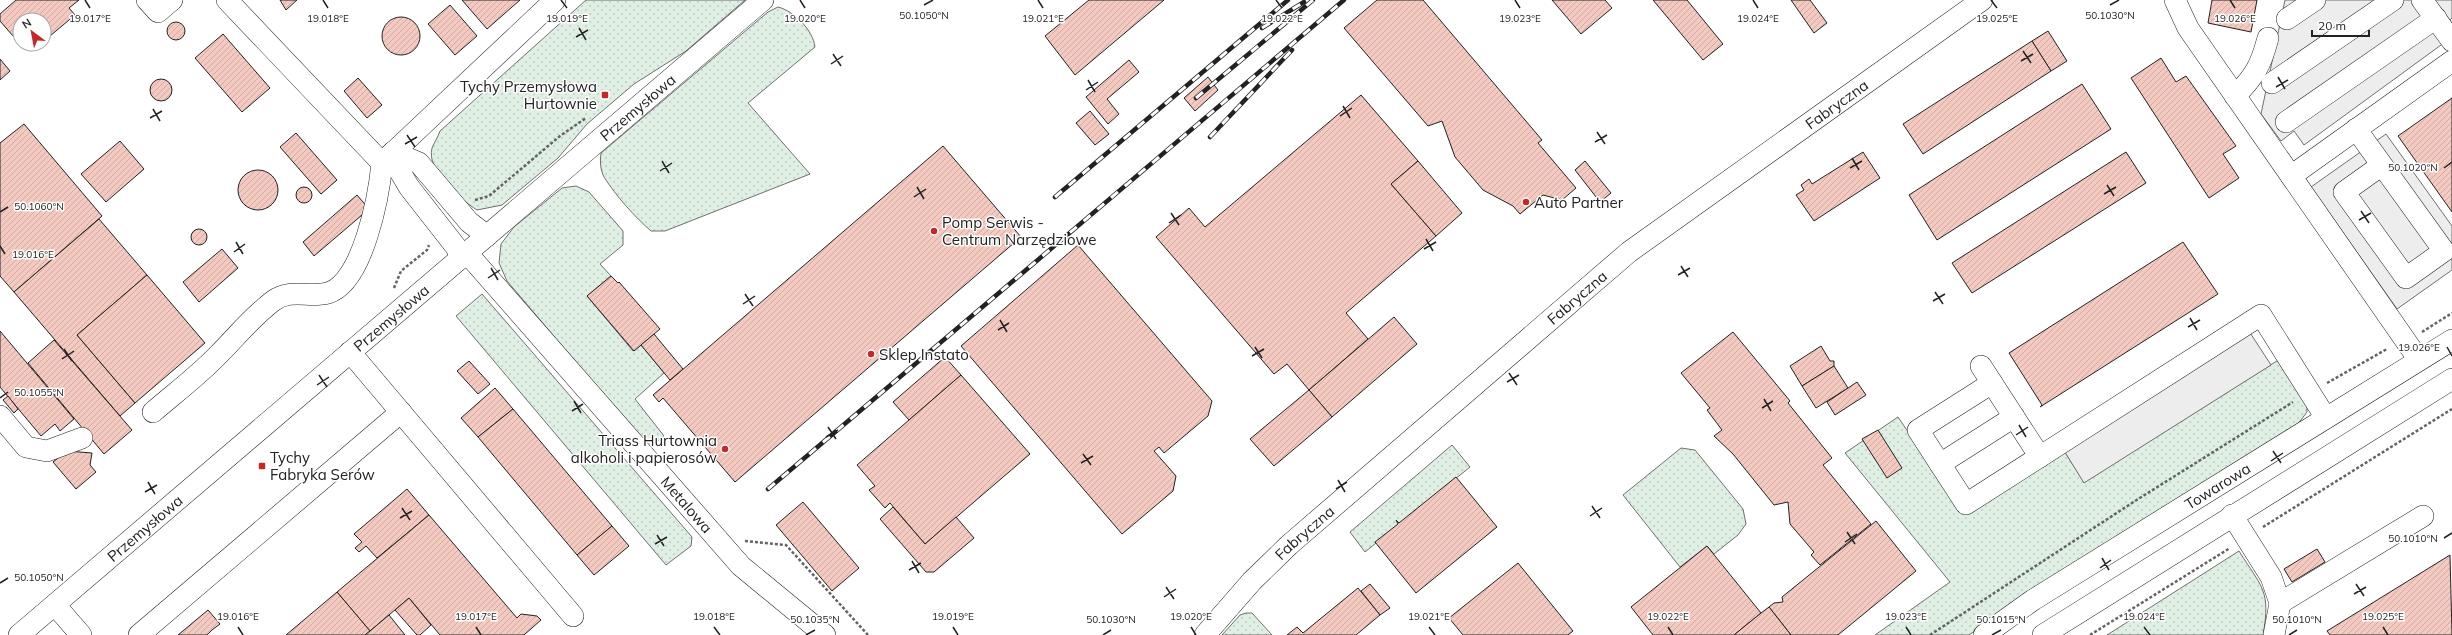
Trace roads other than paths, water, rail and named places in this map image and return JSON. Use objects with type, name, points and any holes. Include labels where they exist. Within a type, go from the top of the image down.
[{"type":"street","points":[[147,0],[158,12],[172,0]]},
{"type":"street","points":[[227,0],[388,157],[419,163],[469,222],[487,236]]},
{"type":"street","points":[[153,412],[218,355],[251,318],[278,297],[288,294],[329,293],[344,283],[363,246],[374,216],[388,157],[555,0]]},
{"type":"street","name":"Przemysłowa","points":[[19,635],[763,0]]},
{"type":"street","name":"Fabryczna","points":[[1205,635],[1247,587],[1289,545],[1630,252],[1982,0]]},
{"type":"street","points":[[2174,0],[2188,28],[2419,360]]},
{"type":"street","points":[[2286,19],[2315,0]]},
{"type":"street","points":[[2272,83],[2393,0]]},
{"type":"street","points":[[2422,0],[2452,41]]},
{"type":"street","points":[[2286,122],[2436,18]]},
{"type":"street","points":[[2235,96],[2253,79],[2262,62],[2268,38]]},
{"type":"street","points":[[2291,176],[2452,60]]},
{"type":"street","points":[[2356,129],[2444,250],[2406,278],[2344,192],[2382,165]]},
{"type":"street","name":"Metalowa","points":[[388,157],[409,187],[456,247],[741,566],[825,635]]},
{"type":"street","points":[[1992,383],[1918,430],[1966,504],[2261,315],[2326,418]]},
{"type":"street","name":"Towarowa","points":[[1984,635],[2033,600],[2452,340]]},
{"type":"street","points":[[350,352],[573,616]]},
{"type":"street","points":[[1981,366],[2040,457]]},
{"type":"street","points":[[2043,635],[2232,515],[2452,379]]},
{"type":"street","points":[[139,635],[401,412]]},
{"type":"street","points":[[0,416],[26,447],[47,451],[82,438]]},
{"type":"street","points":[[1940,464],[2014,417]]},
{"type":"street","points":[[2232,515],[2271,577],[2280,603],[2274,635]]},
{"type":"street","points":[[2280,603],[2423,516]]},
{"type":"street","points":[[54,605],[81,635]]},
{"type":"railway","points":[[1055,197],[1288,0]]},
{"type":"railway","points":[[1196,98],[1313,0]]},
{"type":"railway","points":[[768,489],[1344,0]]},
{"type":"railway","points":[[1262,28],[1304,2]]},
{"type":"railway","points":[[1210,137],[1292,50]]},
{"type":"place","name":"Tychy Przemysłowa Hurtownie","points":[[605,95]]},
{"type":"place","name":"Auto Partner","points":[[1526,202]]},
{"type":"place","name":"Pomp Serwis - Centrum Narzędziowe","points":[[934,231]]},
{"type":"place","name":"Sklep Instato","points":[[871,354]]},
{"type":"place","name":"Triass Hurtownia alkoholi i papierosów","points":[[725,449]]},
{"type":"place","name":"Tychy Fabryka Serów","points":[[262,466]]}]
